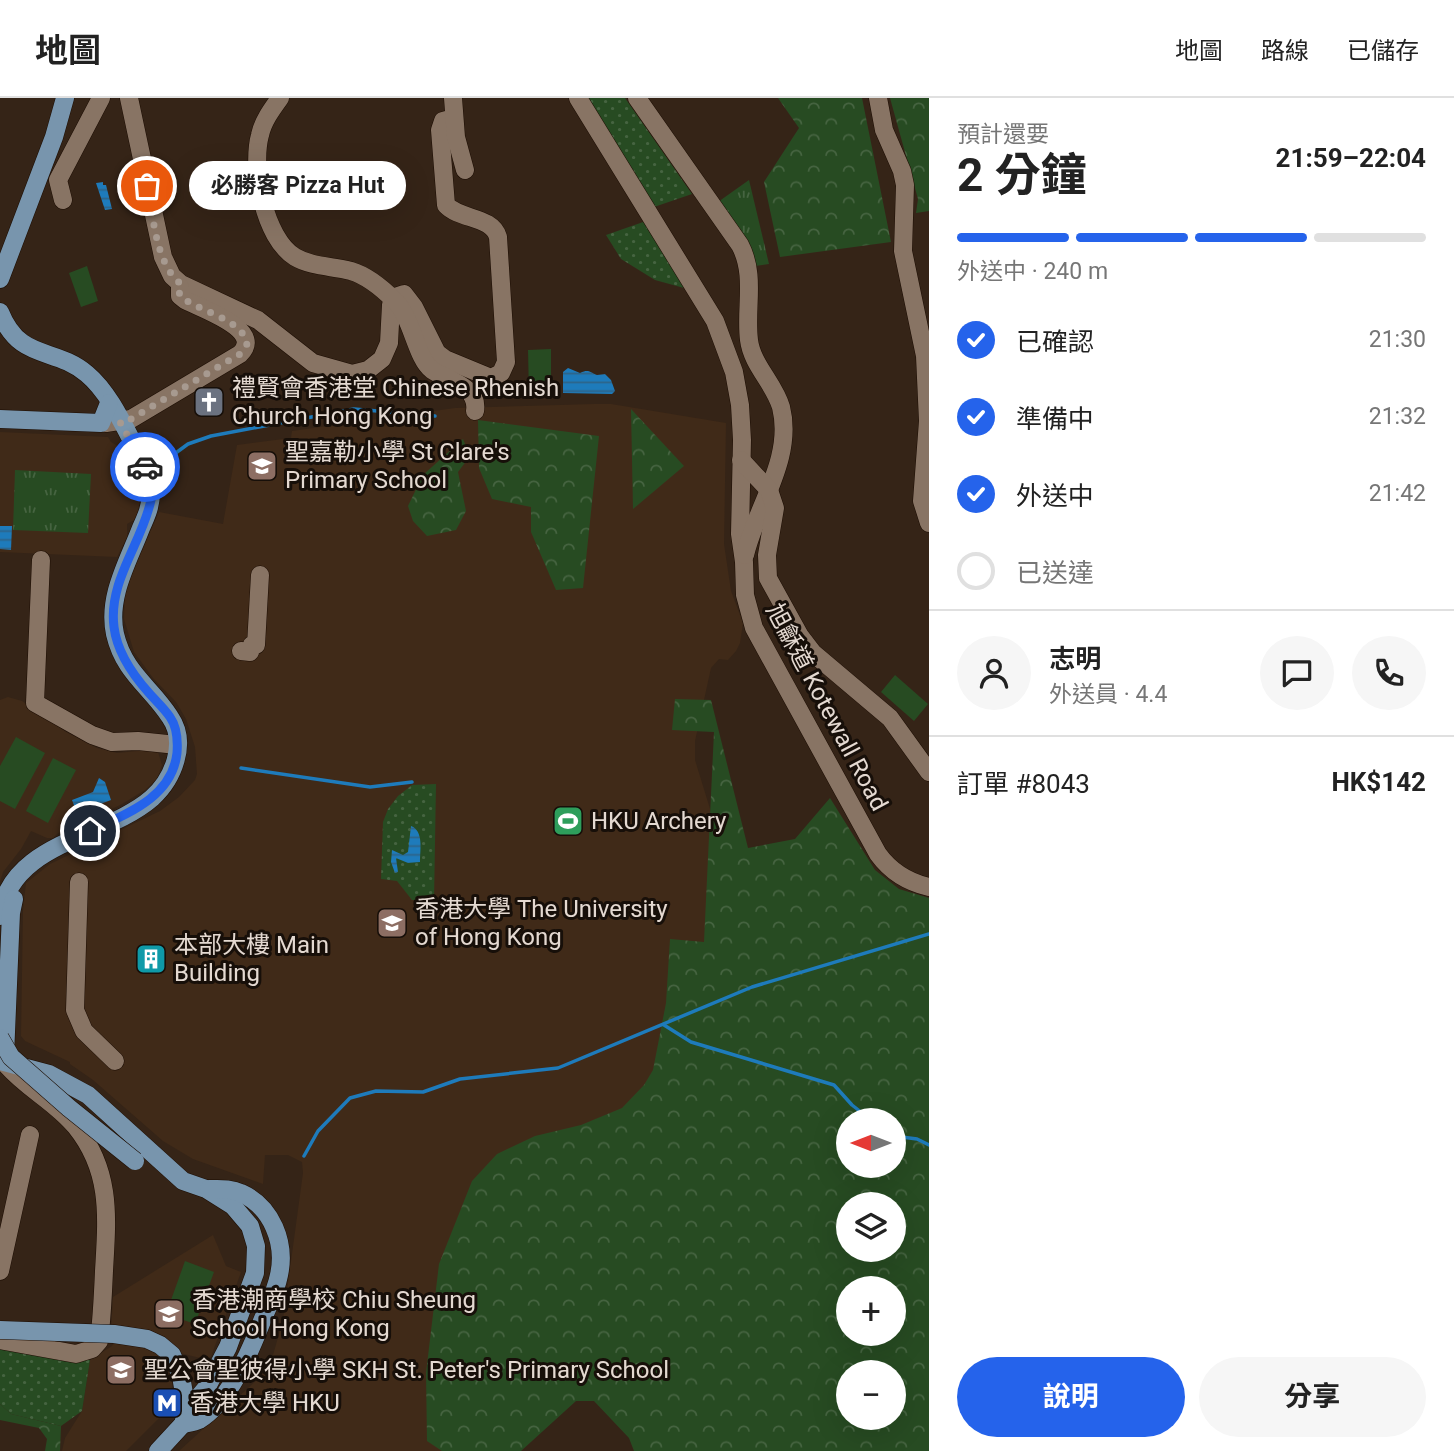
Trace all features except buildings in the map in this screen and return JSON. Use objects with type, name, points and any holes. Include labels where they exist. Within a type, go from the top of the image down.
[{"type":"main road","points":[[0,279],[54,137],[65,98]]},
{"type":"main road","points":[[0,312],[16,338],[31,348],[82,370],[94,381],[120,422],[150,479],[151,492],[146,517],[119,585],[114,604],[114,625],[118,646],[131,669],[174,724],[177,745],[175,763],[168,779],[150,800],[52,850],[27,866],[6,892],[0,916]]},
{"type":"main road","points":[[0,419],[101,423],[109,403]]},
{"type":"main road","points":[[27,866],[16,890],[11,913],[2,1062],[49,1074],[88,1095],[183,1181]]},
{"type":"main road","points":[[0,1038],[11,1057],[135,1161],[165,1176],[206,1189],[233,1206],[247,1220],[254,1236],[257,1260],[247,1297],[228,1347],[189,1419]]},
{"type":"main road","points":[[158,1451],[189,1419],[230,1386],[271,1299],[279,1275],[281,1261],[275,1226],[257,1204],[241,1193],[227,1189],[206,1189]]},
{"type":"main road","points":[[0,1330],[114,1334],[147,1339],[160,1345],[172,1355],[181,1376],[189,1419]]},
{"type":"street","points":[[63,200],[58,180],[102,98]]},
{"type":"street","points":[[129,98],[163,257],[172,276],[181,284],[258,320],[313,363],[352,374],[373,368],[385,354],[389,337],[389,311],[394,300],[401,294],[409,297],[434,349],[441,357],[488,378],[503,371],[506,357],[497,232],[490,225],[453,211],[445,202],[440,130],[443,121],[454,118]]},
{"type":"street","points":[[280,98],[263,125],[258,145],[261,196],[273,231],[285,249],[299,259],[363,276],[394,300],[404,313],[428,366],[466,389],[474,400],[475,411]]},
{"type":"street","points":[[453,98],[459,151],[465,170]]},
{"type":"street","name":"旭龢道 Kotewall Road","points":[[578,98],[715,321],[728,353],[738,391],[742,433],[740,534],[745,595],[754,628],[878,854],[893,871],[908,880],[929,887]]},
{"type":"street","points":[[637,98],[744,253],[749,272],[751,347],[778,400],[783,418],[779,458],[746,548],[744,562]]},
{"type":"street","points":[[878,98],[884,130],[902,170],[905,185],[903,251],[925,356],[928,421],[922,501],[929,523]]},
{"type":"street","points":[[101,423],[131,419],[246,348],[247,340],[241,330],[183,298],[179,291],[181,284]]},
{"type":"street","points":[[741,460],[769,490],[775,508],[766,555],[771,587],[807,646],[890,718],[929,772]]},
{"type":"street","points":[[739,498],[757,521]]},
{"type":"street","points":[[41,560],[35,703],[92,735],[111,742],[138,741],[177,745]]},
{"type":"street","points":[[241,651],[250,652],[252,645],[256,645],[260,575]]},
{"type":"street","points":[[79,882],[75,1010],[84,1031],[115,1061]]},
{"type":"street","points":[[0,1340],[63,1354],[76,1354],[92,1349],[99,1341],[107,1207],[97,1165],[80,1133],[56,1107],[17,1078],[2,1062]]},
{"type":"street","points":[[0,1271],[30,1135]]},
{"type":"street","points":[[0,1320],[51,1330]]},
{"type":"shaded area","name":"香港大學 The University of Hong Kong","points":[[611,404],[726,423],[724,544],[731,591],[743,623],[736,651],[728,660],[719,659],[711,668],[695,741],[695,760],[735,890],[482,1451],[179,1451],[269,1369],[283,1320],[303,1173],[302,1162],[288,1155],[265,1155],[263,1184],[193,1159],[163,1141],[70,1062],[25,1041],[21,1036],[23,910],[26,883],[50,864],[160,811],[179,797],[195,780],[197,774],[195,747],[186,719],[176,702],[153,678],[134,652],[124,619],[125,589],[159,512],[223,524],[237,445],[291,438],[292,431],[455,408]]},
{"type":"shaded area","points":[[0,432],[108,437],[121,448],[130,462],[129,475],[137,480],[140,494],[138,514],[127,524],[127,537],[117,557],[0,552]]},
{"type":"shaded area","points":[[8,697],[22,701],[66,732],[97,748],[117,753],[149,750],[158,752],[162,765],[157,779],[122,804],[58,833],[53,838],[31,831],[3,872],[0,882],[0,700]]},
{"type":"shaded area","name":"香港潮商學校 Chiu Sheung School Hong Kong","points":[[213,1235],[226,1266],[241,1272],[211,1357],[204,1359],[176,1352],[111,1331],[113,1297]]},
{"type":"shaded area","points":[[117,1338],[148,1342],[173,1366],[171,1406],[126,1451],[62,1451],[65,1438],[82,1411],[90,1360],[112,1346]]},
{"type":"green space","points":[[586,98],[625,98],[692,194],[654,207]]},
{"type":"green space","points":[[778,98],[862,98],[891,242],[780,257],[764,182],[799,128]]},
{"type":"green space","points":[[890,98],[929,98],[929,211],[916,213],[918,199]]},
{"type":"green space","points":[[749,180],[769,264],[755,266],[718,202]]},
{"type":"green space","points":[[646,221],[684,288],[655,280],[621,259],[606,235]]},
{"type":"green space","points":[[87,266],[98,301],[81,307],[69,273]]},
{"type":"green space","points":[[551,349],[551,394],[529,394],[528,350]]},
{"type":"green space","points":[[631,409],[684,466],[633,509]]},
{"type":"green space","points":[[478,420],[599,436],[583,588],[556,590],[531,532],[531,507],[492,499],[479,468]]},
{"type":"green space","points":[[463,439],[470,456],[458,472],[466,511],[456,530],[427,536],[413,521],[408,506],[423,475]]},
{"type":"green space","points":[[15,470],[91,474],[88,533],[13,530]]},
{"type":"green space","points":[[895,675],[928,704],[914,721],[881,692]]},
{"type":"green space","points":[[675,699],[711,700],[748,848],[795,839],[830,798],[875,870],[899,889],[929,898],[929,1451],[634,1451],[629,1438],[594,1401],[576,1401],[521,1451],[442,1451],[427,1441],[426,1373],[439,1264],[472,1181],[497,1154],[535,1136],[581,1125],[622,1108],[644,1085],[653,1070],[666,1003],[670,939],[704,942],[714,732],[672,730]]},
{"type":"green space","points":[[16,737],[45,753],[15,809],[0,801],[0,766]]},
{"type":"green space","points":[[53,758],[76,770],[48,823],[26,811]]},
{"type":"green space","points":[[436,784],[434,901],[412,900],[397,881],[381,879],[383,822],[388,809],[398,796],[412,785]]},
{"type":"green space","points":[[185,1261],[214,1272],[195,1324],[166,1314]]},
{"type":"green space","points":[[0,1348],[41,1356],[90,1360],[82,1411],[61,1426],[11,1414],[0,1404]]},
{"type":"green space","points":[[0,1404],[11,1414],[61,1426],[60,1451],[45,1451],[47,1439],[39,1428],[0,1420]]},
{"type":"water","points":[[103,182],[112,209],[105,210],[96,183]]},
{"type":"water","points":[[568,368],[580,373],[587,371],[597,375],[605,374],[611,380],[615,391],[612,394],[563,393],[563,372]]},
{"type":"water","points":[[0,526],[12,526],[11,550],[0,549]]},
{"type":"water","points":[[99,778],[105,782],[111,800],[77,813],[72,800],[93,792]]},
{"type":"water","points":[[411,826],[420,836],[420,862],[408,863],[396,858],[398,872],[395,873],[391,862],[392,850],[403,855],[408,852]]},
{"type":"waterway","points":[[158,466],[188,444],[211,436],[354,409],[435,416]]},
{"type":"waterway","points":[[241,768],[370,787],[412,782]]},
{"type":"waterway","points":[[304,1156],[318,1131],[350,1098],[376,1091],[423,1092],[460,1079],[558,1068],[752,987],[929,934]]},
{"type":"waterway","points":[[664,1025],[691,1042],[834,1085],[856,1108]]},
{"type":"waterway","points":[[906,1138],[929,1145]]},
{"type":"way so far","points":[[145,467],[120,422],[131,419],[240,354],[247,344],[246,335],[237,327],[180,296],[181,284],[172,276],[163,257],[147,186]]},
{"type":"place","name":"必勝客 Pizza Hut","points":[[147,186]]},
{"type":"place","name":"禮賢會香港堂 Chinese Rhenish Church Hong Kong","points":[[209,402]]},
{"type":"place","name":"聖嘉勒小學 St Clare's Primary School","points":[[262,466]]},
{"type":"place","name":"HKU Archery","points":[[568,821]]},
{"type":"place","name":"香港大學 The University of Hong Kong","points":[[392,923]]},
{"type":"place","name":"本部大樓 Main Building","points":[[151,959]]},
{"type":"place","name":"香港潮商學校 Chiu Sheung School Hong Kong","points":[[169,1314]]},
{"type":"place","name":"聖公會聖彼得小學 SKH St. Peter's Primary School","points":[[121,1370]]},
{"type":"place","name":"香港大學 HKU","points":[[167,1403]]},
{"type":"route","points":[[90,831],[150,800],[168,779],[177,756],[176,730],[171,717],[131,669],[118,646],[114,625],[114,604],[119,585],[151,500],[150,479],[145,467]]}]
